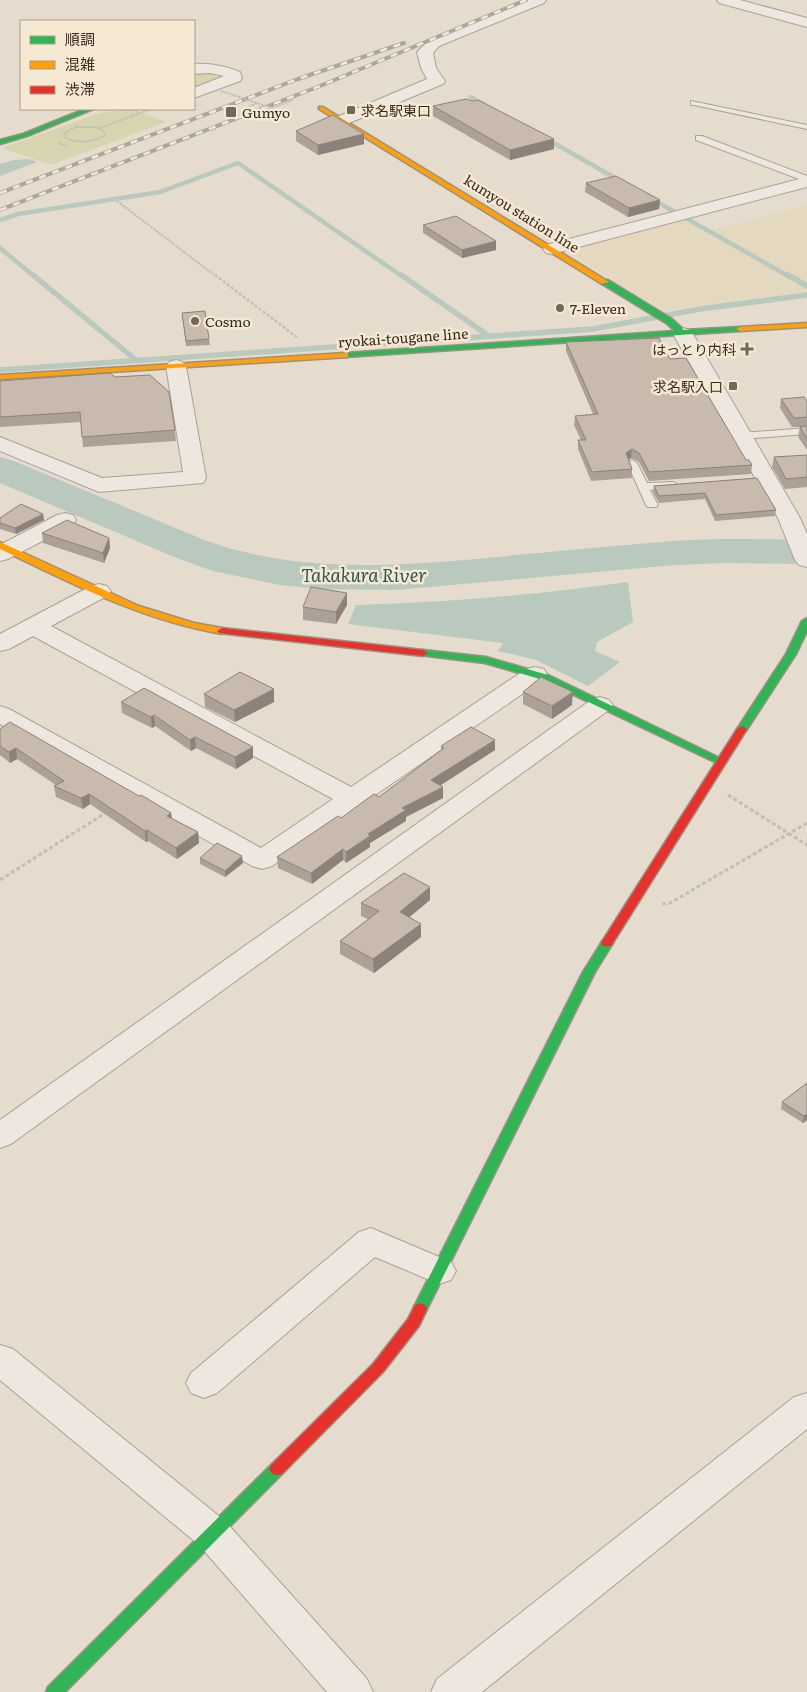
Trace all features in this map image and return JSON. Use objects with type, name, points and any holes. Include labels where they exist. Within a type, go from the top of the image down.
[{"type":"street","points":[[343,120],[437,81],[430,73],[426,63],[425,52],[434,43],[539,0]]},
{"type":"street","points":[[724,0],[807,23]]},
{"type":"street","points":[[195,69],[208,67],[234,75],[234,78],[195,93]]},
{"type":"street","name":"kumyou station line","points":[[321,108],[669,321],[683,334]]},
{"type":"street","points":[[3,140],[87,110]]},
{"type":"street","points":[[552,249],[807,180]]},
{"type":"street","name":"ryokai-tougane line","points":[[0,378],[807,325]]},
{"type":"street","points":[[683,334],[742,436],[761,478],[803,539]]},
{"type":"street","points":[[0,443],[99,485],[195,478],[176,366]]},
{"type":"street","points":[[3,549],[65,520]]},
{"type":"street","points":[[3,549],[147,613],[205,629],[486,660],[535,674],[721,761]]},
{"type":"street","points":[[0,644],[99,591]]},
{"type":"street","points":[[54,1692],[378,1368],[414,1322],[589,972],[721,761],[791,654],[807,621]]},
{"type":"street","points":[[33,626],[352,799]]},
{"type":"street","points":[[0,714],[262,860],[535,674]]},
{"type":"street","points":[[0,1136],[600,705]]},
{"type":"street","points":[[204,1383],[371,1241],[440,1271]]},
{"type":"street","points":[[0,1359],[212,1533],[353,1692]]},
{"type":"street","points":[[450,1692],[807,1408]]},
{"type":"lane","points":[[694,102],[807,127]]},
{"type":"lane","points":[[700,138],[807,180]]},
{"type":"lane","points":[[742,436],[807,431]]},
{"type":"lane","points":[[632,462],[652,505]]},
{"type":"lane","points":[[643,487],[681,484]]},
{"type":"path","points":[[220,91],[272,108],[293,100]]},
{"type":"path","points":[[242,110],[257,103]]},
{"type":"path","points":[[100,128],[149,110]]},
{"type":"path","points":[[117,201],[324,357]]},
{"type":"path","points":[[709,783],[807,845]]},
{"type":"path","points":[[0,880],[139,792]]},
{"type":"path","points":[[631,906],[670,903],[807,823]]},
{"type":"shaded area","points":[[209,73],[222,77],[221,81],[195,91],[195,74]]},
{"type":"shaded area","points":[[135,110],[166,122],[51,165],[2,148],[100,113]]},
{"type":"shaded area","points":[[29,159],[37,162],[0,176],[0,164],[14,160]]},
{"type":"shaded area","points":[[807,205],[807,292],[663,311],[573,255],[581,246],[682,219],[705,232]]},
{"type":"shaded area","points":[[628,582],[633,622],[597,642],[595,651],[620,662],[588,686],[536,660],[498,651],[503,643],[348,624],[356,605],[492,597]]},
{"type":"building","points":[[466,99],[478,100],[554,139],[510,150],[433,106]]},
{"type":"building","points":[[333,115],[364,134],[318,145],[296,131]]},
{"type":"building","points":[[616,176],[660,200],[629,208],[586,183]]},
{"type":"building","points":[[456,216],[496,241],[462,250],[423,225]]},
{"type":"building","points":[[205,311],[209,339],[186,341],[182,313]]},
{"type":"building","points":[[659,338],[670,359],[686,358],[746,460],[749,460],[752,465],[649,472],[639,453],[632,449],[626,453],[632,469],[592,472],[578,440],[586,440],[575,416],[598,414],[566,342]]},
{"type":"building","points":[[110,373],[115,377],[150,375],[169,392],[175,430],[82,437],[80,412],[0,417],[0,381]]},
{"type":"building","points":[[804,397],[807,401],[807,417],[794,418],[781,399]]},
{"type":"building","points":[[807,426],[807,439],[800,427]]},
{"type":"building","points":[[807,455],[807,477],[786,479],[774,457]]},
{"type":"building","points":[[757,478],[776,510],[716,515],[705,493],[659,496],[654,486]]},
{"type":"building","points":[[21,504],[43,514],[15,528],[0,523],[0,518]]},
{"type":"building","points":[[67,520],[109,538],[103,553],[42,533]]},
{"type":"building","points":[[311,587],[347,593],[336,612],[303,607]]},
{"type":"building","points":[[240,672],[274,689],[234,710],[204,694]]},
{"type":"building","points":[[541,677],[573,692],[552,706],[523,692]]},
{"type":"building","points":[[144,688],[253,747],[235,757],[195,737],[190,740],[154,715],[151,717],[121,702]]},
{"type":"building","points":[[10,722],[139,796],[141,795],[148,799],[171,813],[167,816],[198,832],[176,848],[147,830],[145,831],[89,794],[81,798],[54,786],[64,781],[16,748],[9,752],[0,746],[0,729]]},
{"type":"building","points":[[471,727],[495,740],[431,780],[443,787],[402,808],[406,810],[368,834],[370,836],[346,852],[343,849],[311,873],[277,857],[338,816],[341,818],[374,794],[379,797],[444,748],[441,746]]},
{"type":"building","points":[[217,843],[242,856],[225,871],[200,858]]},
{"type":"building","points":[[404,873],[430,887],[400,912],[421,924],[373,959],[340,941],[379,911],[361,903]]},
{"type":"building","points":[[807,1083],[807,1114],[804,1116],[782,1102]]},
{"type":"waterway","points":[[471,97],[485,105]]},
{"type":"waterway","points":[[545,138],[622,182]]},
{"type":"waterway","points":[[0,220],[18,214],[160,192],[238,163],[403,277]]},
{"type":"waterway","points":[[652,199],[790,277]]},
{"type":"waterway","points":[[0,248],[35,277]]},
{"type":"waterway","points":[[33,275],[136,360]]},
{"type":"waterway","points":[[401,275],[489,336]]},
{"type":"waterway","points":[[788,275],[807,286]]},
{"type":"waterway","points":[[0,370],[593,329],[700,309],[807,295]]},
{"type":"waterway","name":"Takakura River","points":[[0,469],[193,550],[227,562],[280,573],[320,577],[396,578],[675,553],[726,551],[807,552]]},
{"type":"railway","points":[[0,210],[320,86],[526,0]]},
{"type":"railway","points":[[0,193],[298,79],[404,43]]},
{"type":"traffic: fast","points":[[0,142],[25,135],[88,110]]},
{"type":"traffic: fast","points":[[605,282],[669,321],[683,334]]},
{"type":"traffic: fast","points":[[345,355],[740,329]]},
{"type":"traffic: fast","points":[[742,729],[791,654],[807,621]]},
{"type":"traffic: fast","points":[[423,653],[486,660],[544,677],[721,761]]},
{"type":"traffic: fast","points":[[420,1309],[589,972],[607,943]]},
{"type":"traffic: fast","points":[[54,1692],[277,1469]]},
{"type":"traffic: slow","points":[[321,108],[605,282]]},
{"type":"traffic: slow","points":[[740,329],[807,325]]},
{"type":"traffic: slow","points":[[0,377],[345,355]]},
{"type":"traffic: slow","points":[[0,545],[136,609],[193,626],[222,631]]},
{"type":"traffic: jam","points":[[222,631],[423,653]]},
{"type":"traffic: jam","points":[[607,943],[742,729]]},
{"type":"traffic: jam","points":[[277,1469],[378,1368],[414,1322],[420,1309]]},
{"type":"place","name":"求名駅東口","points":[[351,110]]},
{"type":"place","name":"Gumyo","points":[[231,112]]},
{"type":"place","name":"7-Eleven","points":[[560,308]]},
{"type":"place","name":"Cosmo","points":[[195,321]]},
{"type":"place","name":"はっとり内科","points":[[747,349]]},
{"type":"place","name":"求名駅入口","points":[[733,386]]}]
